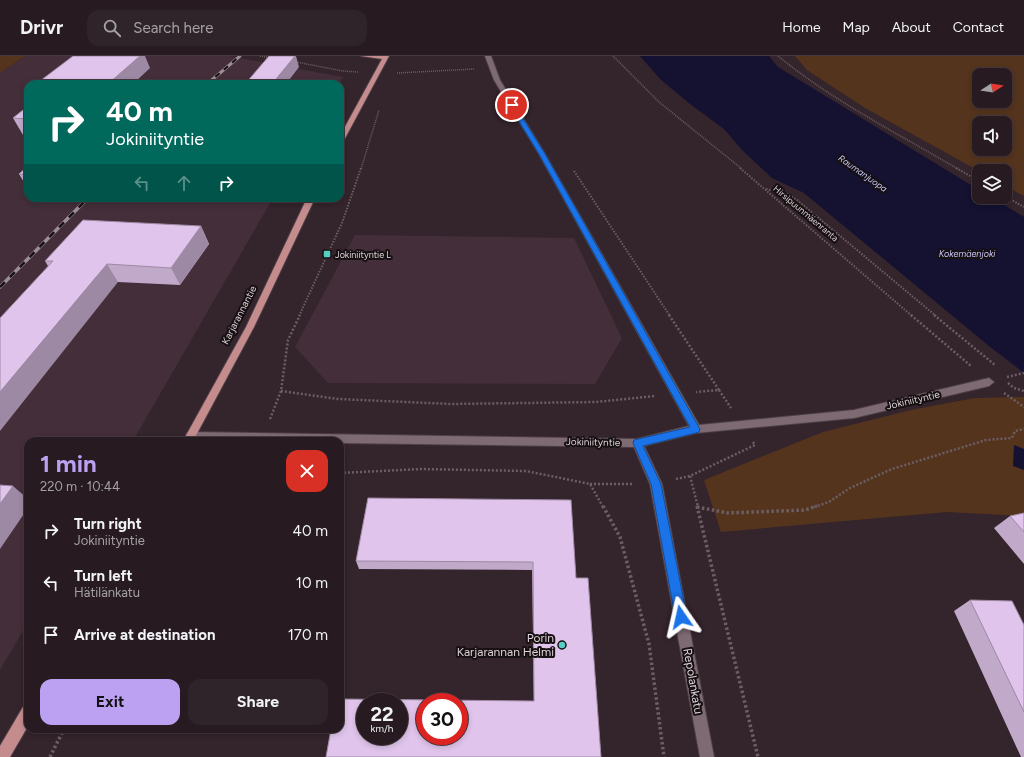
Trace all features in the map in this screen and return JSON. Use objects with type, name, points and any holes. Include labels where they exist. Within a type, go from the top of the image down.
[{"type":"main road","points":[[344,135],[386,57],[364,56]]},
{"type":"main road","name":"Karjarannantie","points":[[190,437],[250,327],[309,202]]},
{"type":"main road","points":[[2,757],[24,719]]},
{"type":"street","points":[[488,56],[497,80],[542,154],[696,429]]},
{"type":"street","name":"Jokiniityntie","points":[[344,437],[638,443],[696,429],[854,414],[989,382]]},
{"type":"street","name":"Jokiniityntie","points":[[226,437],[317,437]]},
{"type":"street","name":"Repolankatu","points":[[638,443],[656,484],[707,757]]},
{"type":"path","points":[[260,56],[275,59]]},
{"type":"path","name":"Hirsipuunmäenranta","points":[[613,56],[659,102],[766,189],[989,382],[1024,407]]},
{"type":"path","points":[[778,56],[800,74],[839,100],[972,177]]},
{"type":"path","points":[[290,61],[344,71],[378,73]]},
{"type":"path","points":[[400,67],[397,73],[492,67]]},
{"type":"path","points":[[264,436],[281,391],[288,340],[342,223],[357,182],[380,106]]},
{"type":"path","points":[[344,473],[421,469],[526,471],[590,484],[656,484],[690,476],[755,445],[572,167]]},
{"type":"path","points":[[766,189],[788,194],[797,200],[995,364],[997,371]]},
{"type":"path","points":[[1012,200],[1024,207]]},
{"type":"path","points":[[1002,379],[1014,388],[1024,391]]},
{"type":"path","points":[[281,391],[338,399],[451,404],[596,402],[719,390]]},
{"type":"path","points":[[697,508],[728,513],[805,510],[829,502],[850,488],[892,469],[986,440],[1012,438],[1015,431],[1024,429]]},
{"type":"path","points":[[690,476],[758,757]]},
{"type":"path","points":[[590,484],[620,537],[649,644],[664,757]]},
{"type":"path","points":[[50,757],[62,733]]},
{"type":"shaded area","points":[[0,56],[25,56],[0,73]]},
{"type":"shaded area","points":[[25,56],[228,56],[343,77],[341,80],[24,80],[24,202],[271,202],[135,437],[24,437],[24,629],[0,670],[0,73]]},
{"type":"shaded area","points":[[795,56],[1024,56],[1024,196],[1012,190],[1012,164],[972,164],[972,167],[865,108],[807,70]]},
{"type":"shaded area","points":[[355,235],[574,238],[622,338],[595,384],[328,383],[295,347]]},
{"type":"shaded area","points":[[1023,397],[1024,516],[947,512],[721,532],[704,480],[823,432],[911,410],[975,398]]},
{"type":"water","name":"Kokemäenjoki","points":[[640,56],[769,56],[778,67],[972,186],[972,204],[1003,204],[1024,217],[1024,373],[989,346],[804,193],[772,178],[743,151],[724,129],[690,104],[660,79]]},
{"type":"water","points":[[1014,445],[1024,449],[1024,470],[1013,466]]},
{"type":"building","points":[[73,56],[140,56],[113,80],[41,80]]},
{"type":"building","points":[[269,56],[295,56],[275,80],[248,80]]},
{"type":"building","points":[[24,109],[24,119],[13,118]]},
{"type":"building","points":[[24,170],[24,175],[19,174]]},
{"type":"building","points":[[83,220],[201,226],[171,268],[107,264],[0,392],[0,318],[53,261],[45,261]]},
{"type":"building","points":[[0,485],[13,486],[0,504]]},
{"type":"building","name":"Porin Karjarannan Helmi","points":[[368,498],[571,500],[576,578],[588,578],[601,757],[326,757],[330,733],[344,733],[344,699],[356,699],[356,745],[408,745],[408,700],[416,700],[416,745],[468,745],[468,700],[534,701],[533,562],[356,561]]},
{"type":"building","points":[[1024,513],[1024,532],[1010,516]]},
{"type":"building","points":[[970,600],[1012,601],[1024,625],[1024,712]]},
{"type":"railway","points":[[212,80],[240,56]]},
{"type":"railway","points":[[0,287],[84,202]]},
{"type":"place","name":"Jokiniityntie L","points":[[327,254]]},
{"type":"place","name":"Porin Karjarannan Helmi","points":[[562,645]]},
{"type":"route","points":[[512,105],[542,154],[696,429],[638,443],[656,484],[681,617]]},
{"type":"water label","name":"Raumanjuopa","points":[[863,173]]}]
